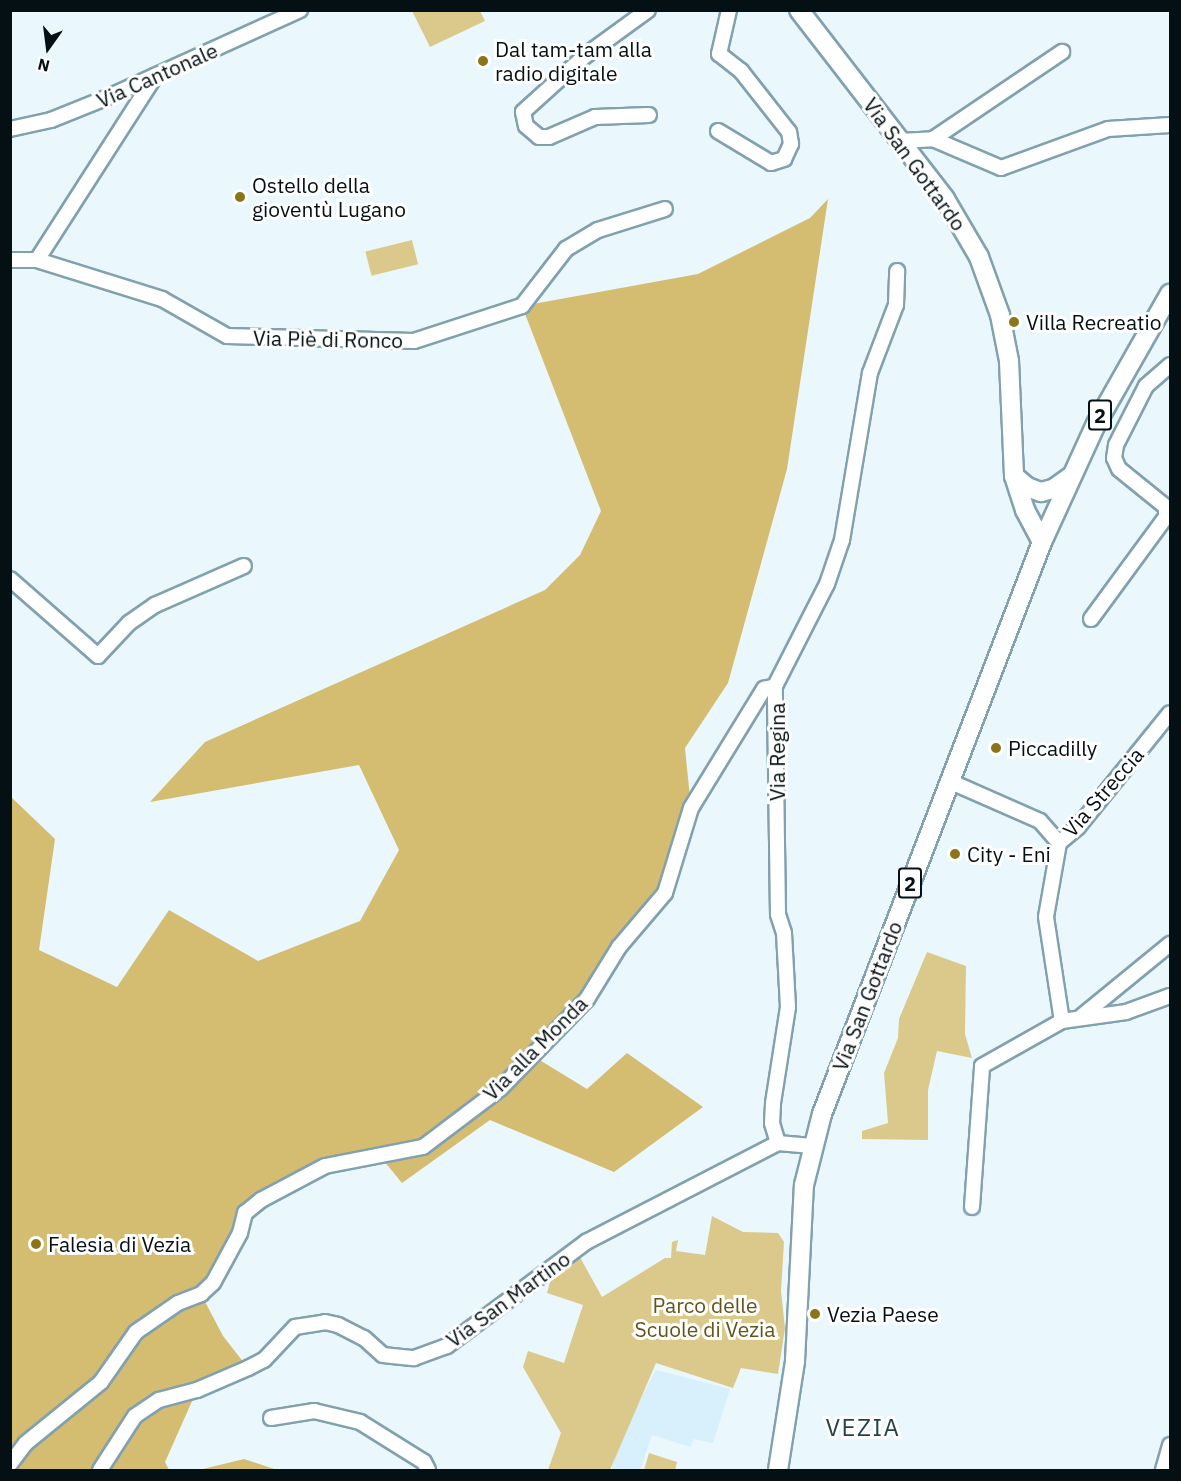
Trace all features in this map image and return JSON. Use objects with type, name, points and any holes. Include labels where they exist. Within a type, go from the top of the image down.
[{"type":"main road","name":"Via San Gottardo","points":[[799,10],[956,215],[993,294],[1009,361],[1014,476],[1025,510],[1042,542]]},
{"type":"main road","name":"Via San Gottardo","points":[[778,1470],[795,1361],[803,1204],[812,1146],[832,1085],[1042,542],[1070,477],[1119,378],[1170,294]]},
{"type":"main road","points":[[1014,476],[1027,487],[1041,492],[1053,489],[1070,477]]},
{"type":"street","name":"Via Cantonale","points":[[10,129],[51,120],[300,10]]},
{"type":"street","points":[[648,10],[586,55],[523,112],[526,126],[539,137],[549,137],[595,117],[649,115]]},
{"type":"street","points":[[717,131],[771,163],[784,159],[791,144],[789,132],[741,71],[719,54],[729,10]]},
{"type":"street","points":[[933,139],[1062,52]]},
{"type":"street","points":[[37,260],[155,76]]},
{"type":"street","points":[[900,141],[933,139],[1001,168],[1107,129],[1170,125]]},
{"type":"street","name":"Via Piè di Ronco","points":[[10,260],[37,260],[162,298],[227,336],[414,341],[522,306],[566,249],[598,230],[665,209]]},
{"type":"street","name":"Via Regina","points":[[778,1143],[772,1123],[772,1103],[788,1007],[784,933],[778,914],[775,686],[826,584],[842,540],[870,373],[896,305],[897,271]]},
{"type":"street","points":[[1091,619],[1166,517],[1166,507],[1119,469],[1114,458],[1116,445],[1146,386],[1170,365]]},
{"type":"street","points":[[10,579],[98,656],[129,623],[155,605],[244,566]]},
{"type":"street","name":"Via alla Monda","points":[[10,1464],[26,1443],[101,1382],[136,1332],[178,1303],[201,1294],[213,1282],[240,1233],[245,1213],[261,1200],[325,1166],[423,1147],[501,1088],[587,999],[620,946],[666,893],[691,808],[764,689],[775,686]]},
{"type":"street","name":"Via Streccia","points":[[1062,1021],[1046,934],[1047,902],[1059,843],[1078,827],[1170,713]]},
{"type":"street","name":"Via Streccia","points":[[949,781],[1040,821],[1059,843]]},
{"type":"street","points":[[1082,1016],[1170,944]]},
{"type":"street","points":[[972,1207],[981,1068],[1062,1021],[1082,1016],[1126,1012],[1170,996]]},
{"type":"street","points":[[778,1143],[812,1146]]},
{"type":"street","name":"Via San Martino","points":[[100,1470],[135,1416],[159,1400],[249,1368],[264,1360],[295,1328],[325,1322],[338,1325],[364,1338],[383,1354],[396,1358],[414,1358],[447,1346],[586,1242],[778,1143]]},
{"type":"street","points":[[271,1418],[314,1411],[360,1422],[424,1462],[428,1470]]},
{"type":"street","points":[[1162,1470],[1170,1445]]},
{"type":"shaded area","points":[[828,199],[787,469],[728,683],[685,748],[691,808],[665,893],[587,999],[533,1056],[587,1089],[627,1053],[703,1107],[614,1172],[490,1120],[402,1183],[379,1155],[325,1166],[261,1200],[201,1294],[223,1336],[248,1368],[197,1390],[165,1462],[169,1470],[11,1470],[10,796],[55,839],[39,950],[117,987],[169,910],[258,961],[360,921],[399,850],[359,765],[150,802],[205,742],[545,590],[580,555],[601,511],[522,306],[698,274],[810,218]]},
{"type":"shaded area","points":[[656,1370],[730,1389],[713,1443],[693,1439],[691,1447],[652,1435],[640,1470],[611,1470],[625,1428]]},
{"type":"shaded area","points":[[244,1459],[277,1470],[199,1470]]},
{"type":"green space","points":[[412,11],[480,11],[485,21],[430,47]]},
{"type":"green space","points":[[412,240],[418,264],[371,276],[365,252]]},
{"type":"green space","points":[[927,952],[966,966],[965,1034],[972,1058],[937,1051],[928,1090],[928,1140],[862,1139],[862,1131],[888,1123],[884,1073],[898,1038],[899,1019]]},
{"type":"green space","name":"Parco delle Scuole di Vezia","points":[[712,1216],[743,1232],[778,1233],[784,1242],[781,1291],[785,1328],[778,1374],[741,1368],[733,1388],[656,1363],[610,1470],[548,1470],[561,1433],[523,1367],[528,1351],[564,1363],[583,1305],[547,1293],[550,1282],[547,1271],[576,1250],[602,1297],[665,1258],[671,1258],[672,1242],[678,1240],[676,1251],[705,1255]]},
{"type":"green space","points":[[649,1453],[677,1462],[675,1470],[644,1470]]},
{"type":"place","name":"Dal tam-tam alla radio digitale","points":[[483,61]]},
{"type":"place","name":"Ostello della gioventù Lugano","points":[[240,197]]},
{"type":"place","name":"Villa Recreatio","points":[[1014,322]]},
{"type":"place","name":"Piccadilly","points":[[996,748]]},
{"type":"place","name":"City - Eni","points":[[955,854]]},
{"type":"place","name":"Falesia di Vezia","points":[[36,1244]]},
{"type":"place","name":"Vezia Paese","points":[[815,1314]]},
{"type":"district","name":"VEZIA","points":[[863,1428]]}]
